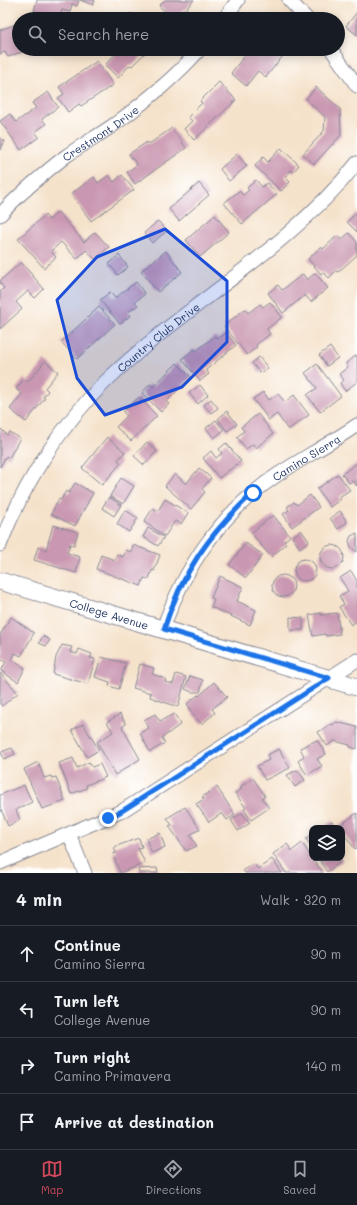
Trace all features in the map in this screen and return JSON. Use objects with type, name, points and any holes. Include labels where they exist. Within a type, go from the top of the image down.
[{"type":"street","points":[[229,12],[238,0]]},
{"type":"street","points":[[289,0],[300,12]]},
{"type":"street","name":"Crestmont Drive","points":[[0,215],[35,181],[67,155],[141,105],[193,56]]},
{"type":"street","points":[[337,56],[357,86]]},
{"type":"street","name":"Country Club Drive","points":[[0,545],[17,507],[36,471],[58,437],[106,382],[135,355],[288,234],[322,202],[357,163]]},
{"type":"street","name":"Camino Sierra","points":[[164,629],[180,586],[195,560],[231,513],[253,493],[276,476],[357,425]]},
{"type":"street","name":"College Avenue","points":[[0,581],[357,686]]},
{"type":"street","points":[[0,863],[122,811],[357,660]]},
{"type":"street","points":[[69,834],[85,873]]},
{"type":"highlighted area","points":[[165,229],[227,281],[227,342],[182,387],[105,415],[77,378],[57,300],[97,257]]},
{"type":"building","points":[[37,0],[79,0],[77,6],[72,4],[70,12],[62,10],[62,12],[34,11]]},
{"type":"building","points":[[80,0],[95,0],[93,5]]},
{"type":"building","points":[[165,0],[194,0],[185,10],[183,9],[180,12],[166,12],[159,6]]},
{"type":"building","points":[[357,12],[357,35],[346,26]]},
{"type":"building","points":[[12,26],[12,55],[8,57],[5,52],[0,54],[0,30]]},
{"type":"building","points":[[113,56],[142,56],[132,66],[130,65],[118,78],[105,65]]},
{"type":"building","points":[[244,56],[283,56],[266,77],[258,71],[246,86],[231,73]]},
{"type":"building","points":[[97,61],[113,85],[81,106],[79,104],[68,112],[58,98],[64,94],[59,87]]},
{"type":"building","points":[[219,82],[236,100],[194,140],[184,129],[192,121],[188,117],[202,103],[200,101]]},
{"type":"building","points":[[316,87],[340,109],[341,135],[314,164],[303,154],[324,131],[325,117],[306,99]]},
{"type":"building","points":[[48,92],[58,107],[42,119],[46,124],[35,132],[39,137],[21,150],[0,121],[10,114],[16,122],[36,108],[32,103]]},
{"type":"building","points":[[172,128],[186,148],[135,184],[127,172],[137,165],[129,154],[147,142],[149,144]]},
{"type":"building","points":[[0,138],[5,141],[0,150]]},
{"type":"building","points":[[281,148],[299,165],[293,172],[291,170],[285,177],[290,182],[281,191],[255,166],[263,157],[268,162]]},
{"type":"building","points":[[237,154],[247,166],[229,181],[220,169]]},
{"type":"building","points":[[109,175],[114,182],[122,175],[134,190],[91,221],[71,194],[94,177],[98,183]]},
{"type":"building","points":[[256,180],[262,187],[267,183],[277,194],[242,224],[224,203],[239,191],[243,195],[249,190],[247,188]]},
{"type":"building","points":[[199,183],[209,195],[179,221],[169,209]]},
{"type":"building","points":[[58,212],[84,242],[95,232],[109,247],[95,259],[86,250],[77,259],[61,242],[51,251],[56,257],[44,268],[18,239],[45,215],[49,220]]},
{"type":"building","points":[[357,212],[357,232],[347,222]]},
{"type":"building","points":[[215,215],[229,232],[200,257],[186,240]]},
{"type":"building","points":[[158,221],[167,231],[152,243],[144,233]]},
{"type":"building","points":[[349,233],[357,242],[357,255],[329,278],[323,272],[321,274],[308,259],[321,247],[323,249],[337,236],[341,240]]},
{"type":"building","points":[[166,251],[182,272],[158,292],[141,271]]},
{"type":"building","points":[[119,255],[128,267],[118,275],[109,264]]},
{"type":"building","points":[[21,262],[44,289],[35,298],[28,291],[16,302],[22,309],[0,329],[0,292],[4,288],[0,281]]},
{"type":"building","points":[[315,273],[328,288],[311,302],[305,295],[283,313],[268,293],[278,285],[282,290],[303,274],[307,280]]},
{"type":"building","points":[[136,282],[145,294],[135,302],[138,305],[128,312],[131,315],[120,324],[100,300],[110,292],[115,298]]},
{"type":"building","points":[[270,302],[282,317],[267,329],[270,334],[256,345],[257,347],[247,355],[224,326],[245,309],[248,313],[260,304],[263,307]]},
{"type":"building","points":[[99,307],[115,324],[77,359],[61,342]]},
{"type":"building","points":[[226,333],[236,345],[206,370],[209,374],[200,381],[182,359],[194,349],[196,351],[215,336],[218,339]]},
{"type":"building","points":[[330,347],[338,358],[327,366],[319,355]]},
{"type":"building","points":[[357,355],[357,382],[345,391],[340,383],[344,380],[339,374],[348,367],[346,363]]},
{"type":"building","points":[[259,357],[268,368],[260,373],[252,363]]},
{"type":"building","points":[[45,361],[58,372],[45,388],[48,391],[43,397],[45,398],[26,422],[10,409],[22,394],[16,389],[24,379],[28,382]]},
{"type":"building","points":[[177,363],[191,377],[166,402],[169,404],[161,412],[142,393],[150,384],[153,387]]},
{"type":"building","points":[[317,364],[341,396],[320,412],[307,395],[317,388],[305,373]]},
{"type":"building","points":[[200,385],[208,395],[198,404],[189,393]]},
{"type":"building","points":[[263,392],[269,400],[278,394],[285,402],[294,395],[309,415],[288,430],[277,414],[269,420],[253,399]]},
{"type":"building","points":[[139,397],[157,416],[131,441],[116,427],[127,416],[123,412]]},
{"type":"building","points":[[211,399],[218,408],[211,413],[204,405]]},
{"type":"building","points":[[227,411],[237,424],[227,431],[218,419]]},
{"type":"building","points":[[258,414],[273,434],[256,448],[253,444],[246,449],[237,437],[244,431],[241,427]]},
{"type":"building","points":[[216,420],[224,430],[214,438],[206,428]]},
{"type":"building","points":[[0,428],[7,435],[9,432],[20,438],[9,458],[6,456],[0,467]]},
{"type":"building","points":[[107,437],[125,452],[118,460],[121,463],[102,485],[82,468]]},
{"type":"building","points":[[147,442],[157,451],[144,465],[134,456]]},
{"type":"building","points":[[226,443],[241,461],[219,478],[203,458],[211,451],[216,458],[222,453],[219,449]]},
{"type":"building","points":[[357,463],[357,486],[353,481],[349,483],[342,474]]},
{"type":"building","points":[[199,468],[211,478],[202,489],[205,492],[191,509],[165,486],[175,474],[186,484]]},
{"type":"building","points":[[338,474],[350,490],[339,497],[341,499],[330,507],[317,489]]},
{"type":"building","points":[[121,478],[134,486],[123,504],[110,496]]},
{"type":"building","points":[[75,483],[93,493],[75,526],[51,514],[59,499],[61,500],[66,491],[69,493]]},
{"type":"building","points":[[310,495],[319,507],[292,527],[283,514],[289,510],[287,507],[294,502],[297,505]]},
{"type":"building","points":[[109,497],[121,505],[114,516],[102,508]]},
{"type":"building","points":[[165,499],[188,513],[181,524],[175,521],[165,536],[144,522],[153,508],[158,511]]},
{"type":"building","points":[[125,510],[138,518],[129,532],[117,524]]},
{"type":"building","points":[[340,511],[347,522],[338,529],[330,518]]},
{"type":"building","points":[[273,515],[290,536],[284,541],[286,544],[271,557],[251,533]]},
{"type":"building","points":[[53,525],[78,532],[74,545],[70,544],[67,553],[80,557],[76,573],[34,560],[38,547],[46,550]]},
{"type":"building","points":[[148,528],[164,537],[158,546],[143,537]]},
{"type":"building","points":[[301,530],[309,541],[300,548],[292,537]]},
{"type":"building","points":[[357,533],[357,552],[351,547],[349,541],[351,536]]},
{"type":"building","points":[[246,543],[263,555],[246,578],[229,565]]},
{"type":"building","points":[[133,545],[160,555],[154,571],[152,570],[149,579],[144,578],[141,586],[96,569],[101,555],[115,560],[117,554],[123,557],[126,550],[131,552]]},
{"type":"building","points":[[332,545],[340,549],[344,557],[340,565],[332,569],[324,565],[320,557],[324,549]]},
{"type":"building","points":[[301,559],[309,559],[316,566],[316,574],[309,581],[301,581],[294,574],[294,566]]},
{"type":"building","points":[[351,571],[357,581],[357,621],[351,625],[339,607],[344,604],[339,596],[348,591],[340,578]]},
{"type":"building","points":[[279,575],[287,575],[294,582],[294,590],[287,597],[279,597],[272,590],[272,582]]},
{"type":"building","points":[[220,576],[243,587],[237,601],[256,610],[250,625],[211,607],[214,599],[211,598]]},
{"type":"building","points":[[321,613],[321,615],[337,613],[340,634],[313,636],[309,615]]},
{"type":"building","points":[[11,617],[34,633],[21,656],[15,653],[12,660],[25,668],[18,682],[1,671],[6,662],[0,659],[0,635]]},
{"type":"building","points":[[290,617],[303,618],[303,630],[290,630]]},
{"type":"building","points":[[43,636],[50,640],[46,646],[39,643]]},
{"type":"building","points":[[62,645],[72,647],[70,652],[77,654],[79,649],[92,654],[90,658],[95,659],[88,684],[53,674],[56,657]]},
{"type":"building","points":[[101,657],[126,663],[119,689],[109,686],[110,682],[95,677]]},
{"type":"building","points":[[140,664],[154,668],[152,674],[166,679],[165,682],[173,684],[176,674],[186,677],[178,707],[150,697],[151,693],[133,688]]},
{"type":"building","points":[[0,673],[18,693],[2,706],[0,704]]},
{"type":"building","points":[[190,676],[203,680],[200,692],[192,692],[185,689]]},
{"type":"building","points":[[214,682],[227,697],[212,709],[215,713],[202,724],[194,716],[187,704],[198,695],[199,696]]},
{"type":"building","points":[[120,714],[126,724],[122,727],[140,759],[115,775],[97,742],[113,732],[107,722]]},
{"type":"building","points":[[155,714],[160,721],[174,714],[181,724],[162,738],[165,743],[150,752],[140,733],[149,728],[144,720]]},
{"type":"building","points":[[336,722],[357,727],[357,749],[350,747],[350,745],[334,741],[327,746],[318,732]]},
{"type":"building","points":[[83,724],[99,750],[87,757],[72,730]]},
{"type":"building","points":[[317,740],[326,754],[317,759],[322,766],[307,775],[298,761],[304,756],[300,748]]},
{"type":"building","points":[[12,748],[15,754],[4,759],[1,752]]},
{"type":"building","points":[[279,749],[290,768],[265,780],[257,766],[269,760],[267,755]]},
{"type":"building","points":[[73,758],[77,768],[89,762],[92,767],[100,764],[106,777],[86,785],[87,788],[71,794],[59,763]]},
{"type":"building","points":[[38,762],[44,778],[51,776],[52,778],[56,777],[65,801],[42,809],[24,769]]},
{"type":"building","points":[[297,770],[305,780],[295,787],[287,775]]},
{"type":"building","points":[[253,778],[265,796],[262,798],[269,808],[251,820],[244,809],[246,808],[235,793],[242,789],[240,787]]},
{"type":"building","points":[[24,785],[32,802],[16,810],[20,820],[8,826],[0,807],[0,795]]},
{"type":"building","points":[[217,787],[235,815],[227,820],[222,813],[209,822],[196,804],[204,799],[202,797]]},
{"type":"building","points":[[185,807],[200,829],[190,835],[197,846],[186,851],[169,826],[172,825],[167,818]]},
{"type":"building","points":[[242,813],[250,823],[238,831],[231,820]]},
{"type":"building","points":[[357,813],[357,848],[355,849],[345,835],[345,825],[340,825]]},
{"type":"building","points":[[332,821],[334,825],[326,825]]},
{"type":"building","points":[[160,833],[165,847],[152,853],[146,839]]},
{"type":"building","points":[[139,838],[142,847],[138,848],[145,863],[120,873],[113,854],[116,853],[114,847]]},
{"type":"building","points":[[302,843],[309,854],[309,861],[314,861],[323,873],[286,873],[273,854],[287,844],[292,851]]},
{"type":"building","points":[[272,859],[282,873],[245,873],[243,870],[254,864],[258,869]]},
{"type":"building","points":[[320,861],[342,861],[327,872]]},
{"type":"building","points":[[157,868],[158,873],[139,873],[138,869]]},
{"type":"route","points":[[108,818],[122,811],[329,678],[164,629],[180,586],[195,560],[231,513],[253,493]]}]
